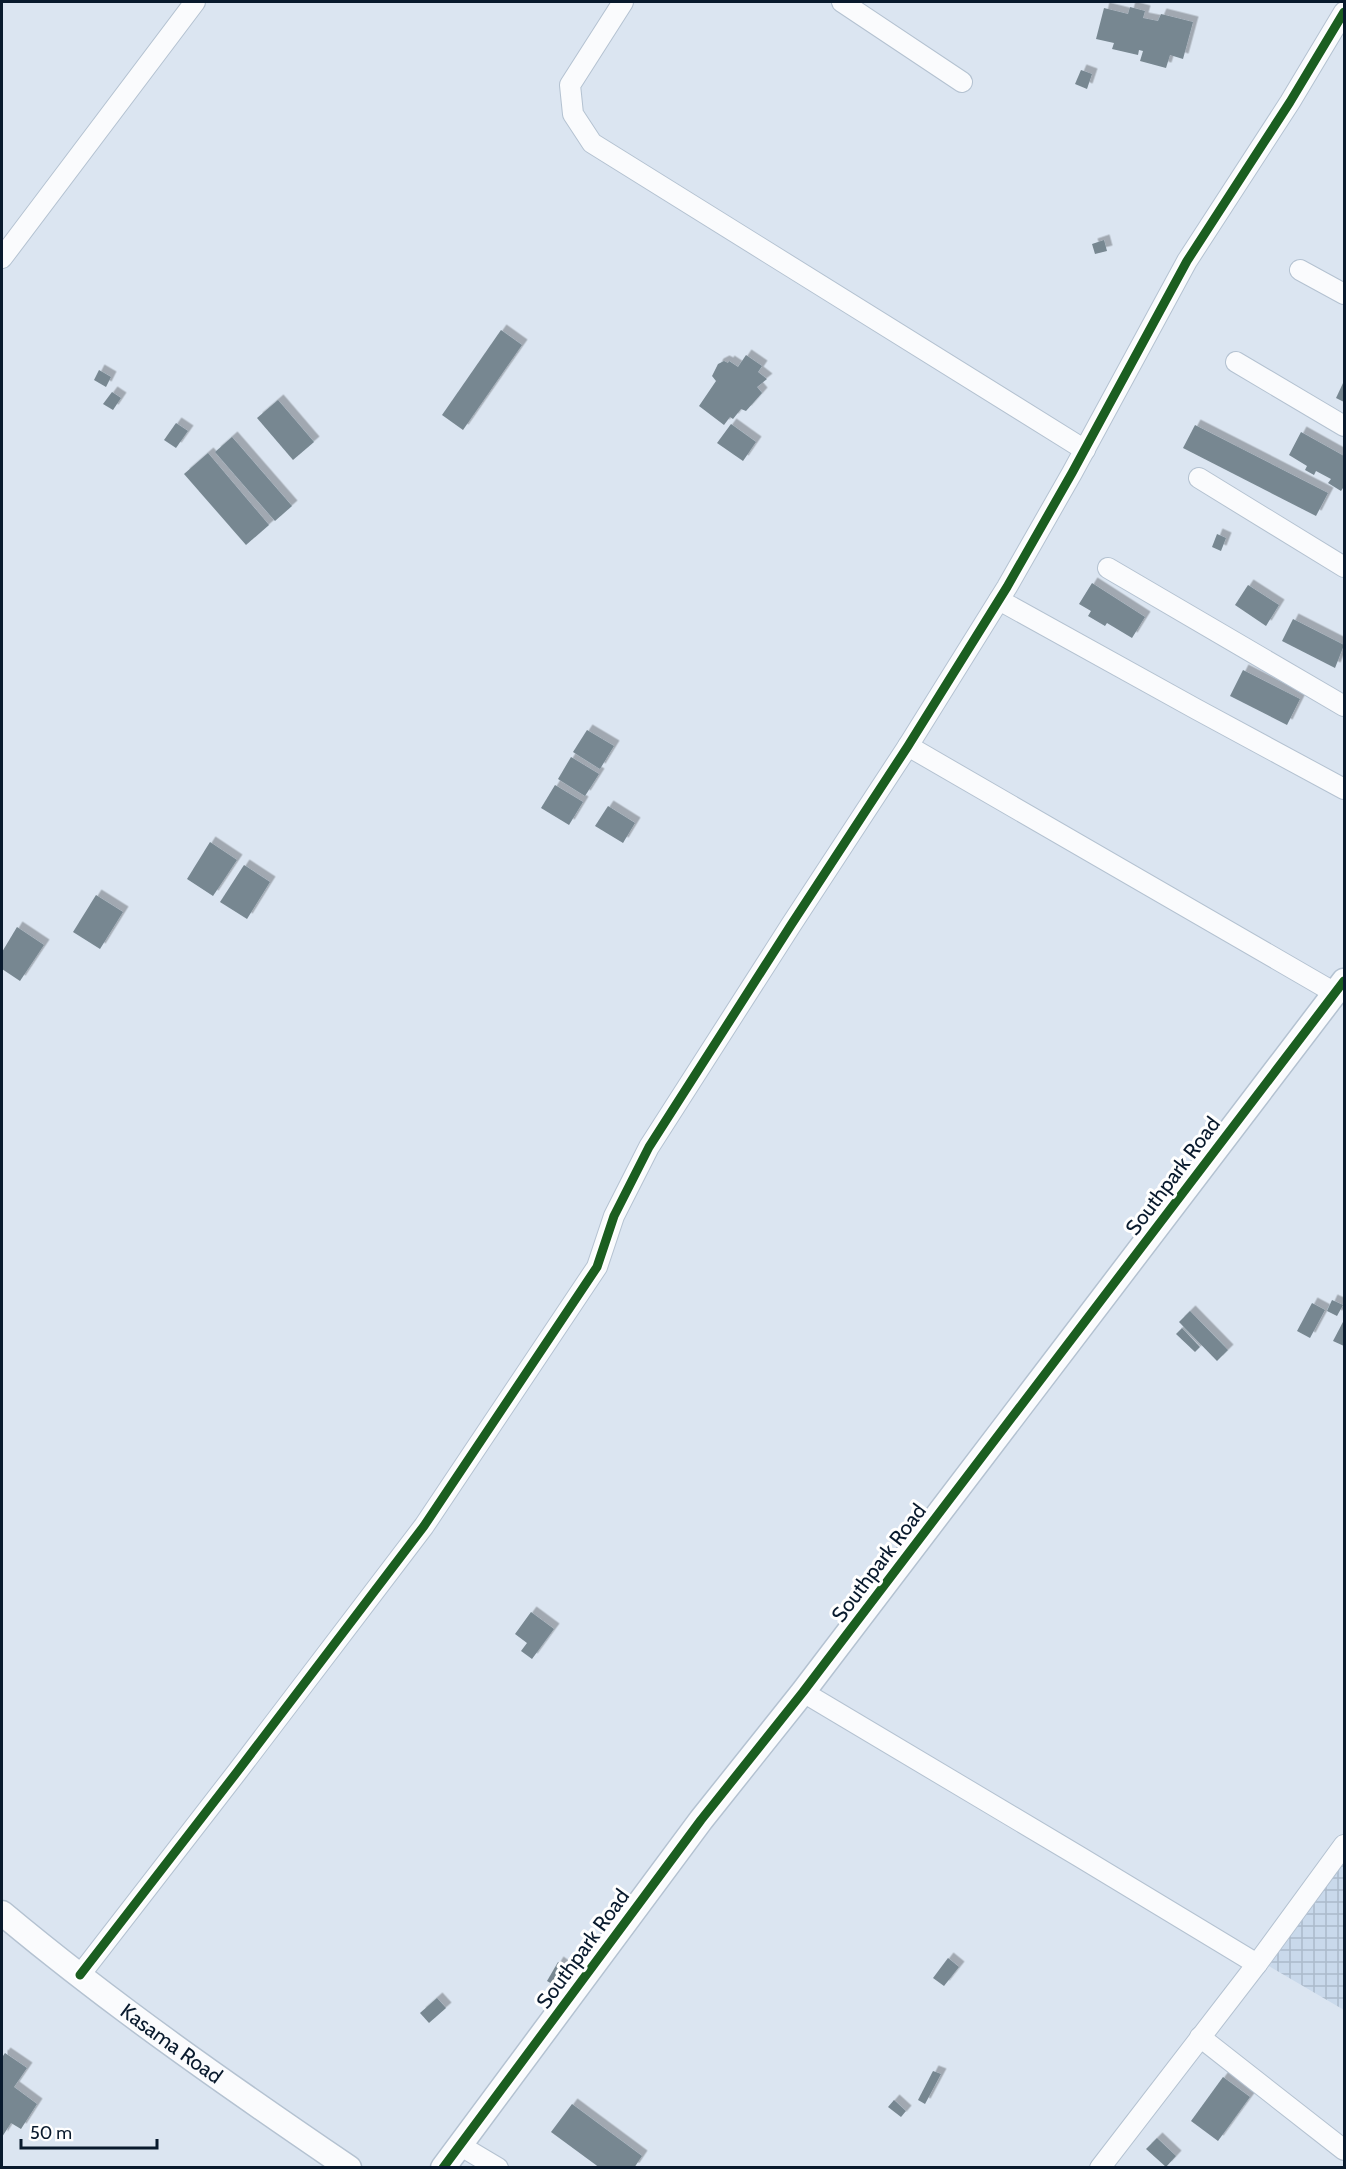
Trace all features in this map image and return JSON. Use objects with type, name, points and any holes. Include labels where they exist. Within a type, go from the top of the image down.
[{"type":"street","points":[[2,258],[195,2]]},
{"type":"street","points":[[623,2],[570,86],[573,114],[592,144],[1085,450]]},
{"type":"street","points":[[842,2],[962,82]]},
{"type":"street","points":[[80,1975],[424,1526],[597,1267],[614,1216],[649,1147],[908,746],[999,600],[1085,450],[1187,261],[1290,102],[1344,12]]},
{"type":"street","points":[[1300,270],[1344,294]]},
{"type":"street","points":[[1236,362],[1344,426]]},
{"type":"street","points":[[1199,478],[1344,567]]},
{"type":"street","points":[[1108,568],[1344,706]]},
{"type":"street","points":[[999,600],[1344,789]]},
{"type":"street","points":[[908,746],[1340,987]]},
{"type":"street","name":"Southpark Road","points":[[443,2168],[701,1820],[803,1692],[1340,987]]},
{"type":"street","points":[[803,1692],[1257,1964]]},
{"type":"street","points":[[1100,2168],[1257,1964],[1344,1845]]},
{"type":"street","name":"Kasama Road","points":[[2,1913],[80,1975],[219,2079],[349,2168]]},
{"type":"street","points":[[1200,2037],[1344,2150]]},
{"type":"street","points":[[461,2146],[498,2168]]},
{"type":"shaded area","points":[[1344,1855],[1344,2010],[1262,1962]]},
{"type":"building","points":[[1130,7],[1145,11],[1143,18],[1158,21],[1161,14],[1193,22],[1183,59],[1170,55],[1166,68],[1140,61],[1143,51],[1139,50],[1138,55],[1112,49],[1114,43],[1096,39],[1104,8],[1128,14]]},
{"type":"building","points":[[1081,70],[1092,74],[1087,89],[1075,84]]},
{"type":"building","points":[[1104,240],[1107,251],[1095,254],[1092,244]]},
{"type":"building","points":[[501,330],[522,345],[463,430],[442,415]]},
{"type":"building","points":[[746,355],[762,366],[758,372],[767,379],[757,387],[762,393],[746,411],[741,409],[724,425],[699,406],[716,381],[712,376],[718,364],[729,361],[738,367]]},
{"type":"building","points":[[99,370],[111,377],[106,387],[94,380]]},
{"type":"building","points":[[1344,381],[1344,402],[1336,398]]},
{"type":"building","points":[[112,392],[121,398],[113,410],[103,404]]},
{"type":"building","points":[[278,400],[314,442],[293,460],[257,418]]},
{"type":"building","points":[[176,423],[188,431],[176,448],[164,440]]},
{"type":"building","points":[[731,424],[756,442],[743,461],[717,443]]},
{"type":"building","points":[[1195,425],[1328,493],[1316,516],[1183,448]]},
{"type":"building","points":[[1301,432],[1344,456],[1344,489],[1341,491],[1328,483],[1331,479],[1316,471],[1314,475],[1305,470],[1307,466],[1289,455]]},
{"type":"building","points":[[232,437],[292,506],[275,521],[215,452]]},
{"type":"building","points":[[208,453],[269,525],[246,545],[184,474]]},
{"type":"building","points":[[1217,534],[1226,538],[1221,551],[1212,547]]},
{"type":"building","points":[[1092,583],[1145,617],[1132,638],[1107,623],[1105,626],[1088,616],[1091,611],[1079,604]]},
{"type":"building","points":[[1248,585],[1279,605],[1266,626],[1235,605]]},
{"type":"building","points":[[1293,619],[1344,645],[1335,668],[1282,641]]},
{"type":"building","points":[[1243,670],[1300,699],[1287,725],[1230,696]]},
{"type":"building","points":[[587,730],[614,746],[600,769],[573,752]]},
{"type":"building","points":[[571,757],[599,774],[585,796],[558,779]]},
{"type":"building","points":[[555,785],[583,802],[569,825],[541,808]]},
{"type":"building","points":[[608,806],[635,823],[623,843],[595,826]]},
{"type":"building","points":[[210,842],[237,860],[213,896],[187,879]]},
{"type":"building","points":[[244,865],[270,882],[247,919],[220,902]]},
{"type":"building","points":[[96,895],[123,912],[100,949],[73,932]]},
{"type":"building","points":[[17,927],[44,945],[20,981],[2,969],[2,952]]},
{"type":"building","points":[[1332,1300],[1343,1305],[1337,1316],[1327,1311]]},
{"type":"building","points":[[1312,1303],[1325,1310],[1310,1338],[1297,1331]]},
{"type":"building","points":[[1190,1311],[1228,1350],[1217,1361],[1179,1322]]},
{"type":"building","points":[[1344,1320],[1344,1346],[1333,1341]]},
{"type":"building","points":[[1182,1328],[1200,1347],[1195,1352],[1176,1334]]},
{"type":"building","points":[[531,1612],[554,1629],[532,1659],[521,1651],[527,1643],[515,1634]]},
{"type":"building","points":[[948,1958],[959,1967],[944,1986],[933,1978]]},
{"type":"building","points":[[558,1962],[565,1967],[554,1985],[547,1981]]},
{"type":"building","points":[[437,1998],[446,2008],[429,2023],[420,2013]]},
{"type":"building","points":[[5,2053],[27,2068],[14,2087],[37,2104],[21,2129],[11,2123],[2,2137],[2,2055]]},
{"type":"building","points":[[933,2071],[941,2074],[925,2104],[918,2100]]},
{"type":"building","points":[[1223,2077],[1250,2097],[1218,2141],[1191,2121]]},
{"type":"building","points":[[894,2100],[906,2111],[901,2117],[888,2107]]},
{"type":"building","points":[[572,2104],[642,2156],[634,2168],[600,2168],[551,2132]]},
{"type":"building","points":[[1157,2138],[1176,2156],[1166,2167],[1146,2149]]},
{"type":"cycle path","points":[[80,1975],[424,1526],[597,1267],[614,1216],[649,1147],[908,746],[1007,587],[1187,261],[1290,102],[1344,12]]},
{"type":"cycle path","points":[[443,2168],[701,1820],[803,1692],[1344,981]]}]
